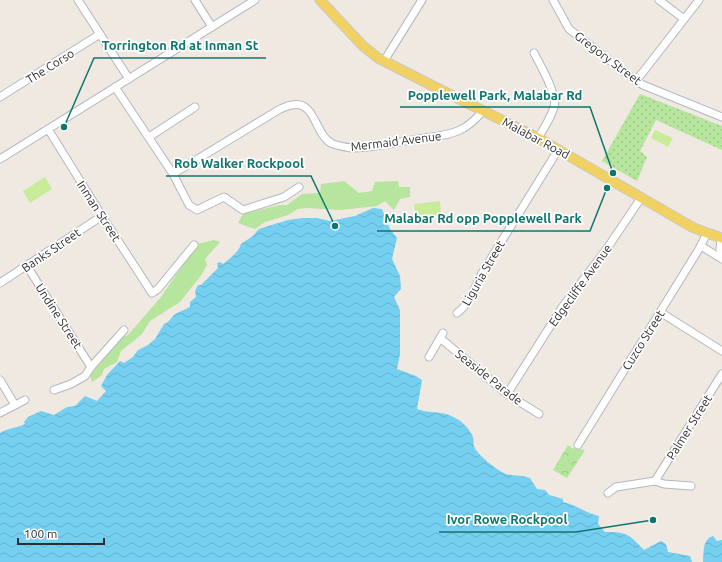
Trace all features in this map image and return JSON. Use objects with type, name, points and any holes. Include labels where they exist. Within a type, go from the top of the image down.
[{"type":"main road","name":"Malabar Road","points":[[320,0],[372,54],[538,138],[692,227],[721,238]]},
{"type":"street","points":[[78,0],[129,79]]},
{"type":"street","points":[[195,0],[212,27]]},
{"type":"street","points":[[0,159],[255,0]]},
{"type":"street","points":[[384,61],[422,0]]},
{"type":"street","name":"Gregory Street","points":[[553,0],[569,29],[636,81],[722,117]]},
{"type":"street","points":[[659,0],[684,19]]},
{"type":"street","points":[[636,81],[698,0]]},
{"type":"street","name":"The Corso","points":[[0,97],[100,34]]},
{"type":"street","points":[[534,53],[552,90],[555,105],[552,114],[538,138]]},
{"type":"street","points":[[115,87],[173,174],[190,205],[198,210],[224,197],[243,210],[284,197],[299,187]]},
{"type":"street","name":"Mermaid Avenue","points":[[173,174],[280,109],[292,104],[300,105],[308,110],[325,138],[331,144],[352,148],[452,134],[468,125],[483,111]]},
{"type":"street","points":[[149,137],[195,107]]},
{"type":"street","name":"Inman Street","points":[[48,129],[152,293],[158,289],[194,245]]},
{"type":"street","name":"Liguria Street","points":[[457,313],[462,310],[469,299],[482,274],[558,150]]},
{"type":"street","name":"Edgecliffe Avenue","points":[[507,394],[563,306],[606,250],[641,198]]},
{"type":"street","name":"Banks Street","points":[[0,283],[102,216]]},
{"type":"street","name":"Cuzco Street","points":[[578,445],[701,246],[706,233]]},
{"type":"street","points":[[721,238],[720,250],[722,255]]},
{"type":"street","points":[[701,246],[722,259]]},
{"type":"street","name":"Undine Street","points":[[27,266],[91,367]]},
{"type":"street","points":[[660,312],[722,351]]},
{"type":"street","points":[[54,390],[71,384],[85,376],[91,367],[124,330]]},
{"type":"street","name":"Seaside Parade","points":[[429,357],[442,336],[507,394],[539,414]]},
{"type":"street","name":"Palmer Street","points":[[655,481],[722,374]]},
{"type":"street","points":[[0,380],[15,405]]},
{"type":"street","points":[[0,413],[24,400]]},
{"type":"street","points":[[608,494],[616,487],[655,481],[664,484],[691,486]]},
{"type":"green space","points":[[640,94],[722,126],[722,150],[656,120],[640,151],[647,157],[637,181],[602,161]]},
{"type":"green space","points":[[655,130],[673,138],[668,147],[651,138]]},
{"type":"green space","points":[[45,177],[52,189],[30,203],[23,191]]},
{"type":"green space","points":[[344,181],[359,193],[372,191],[375,182],[398,181],[399,187],[410,187],[410,197],[400,199],[394,210],[385,201],[377,206],[341,210],[298,209],[288,215],[265,222],[255,229],[238,223],[243,214],[280,205],[287,205],[302,194],[320,193],[321,184]]},
{"type":"green space","points":[[440,201],[441,215],[416,218],[414,204]]},
{"type":"green space","points":[[214,240],[220,242],[205,259],[207,265],[202,274],[180,302],[150,321],[142,334],[121,351],[117,362],[104,369],[102,375],[92,382],[90,375],[161,297],[197,244]]},
{"type":"green space","points":[[568,445],[572,448],[585,450],[567,478],[553,470]]},
{"type":"water","points":[[373,208],[382,209],[390,229],[397,238],[392,259],[400,276],[401,289],[394,297],[400,310],[400,354],[397,369],[416,376],[422,380],[417,409],[447,414],[459,420],[472,434],[476,449],[483,458],[493,466],[506,474],[530,478],[537,489],[545,490],[549,495],[563,499],[563,502],[599,516],[598,524],[605,532],[623,533],[635,540],[644,550],[661,541],[666,544],[668,552],[690,556],[692,562],[0,562],[0,433],[25,424],[24,422],[28,417],[41,411],[54,415],[67,407],[75,406],[85,396],[97,401],[106,391],[101,386],[107,375],[120,361],[124,363],[133,357],[138,350],[148,345],[155,339],[164,324],[168,322],[175,314],[190,307],[190,302],[196,297],[195,291],[198,285],[201,285],[218,268],[217,263],[220,262],[223,264],[231,258],[241,244],[253,236],[259,229],[288,220],[302,218],[317,218],[330,221],[355,216]]},
{"type":"water","points":[[713,536],[717,541],[722,540],[722,562],[703,562],[705,543]]},
{"type":"place","name":"Torrington Rd at Inman St","points":[[64,127]]},
{"type":"place","name":"Popplewell Park, Malabar Rd","points":[[613,173]]},
{"type":"place","name":"Malabar Rd opp Popplewell Park","points":[[607,188]]},
{"type":"place","name":"Rob Walker Rockpool","points":[[335,226]]},
{"type":"place","name":"Ivor Rowe Rockpool","points":[[653,520]]}]
